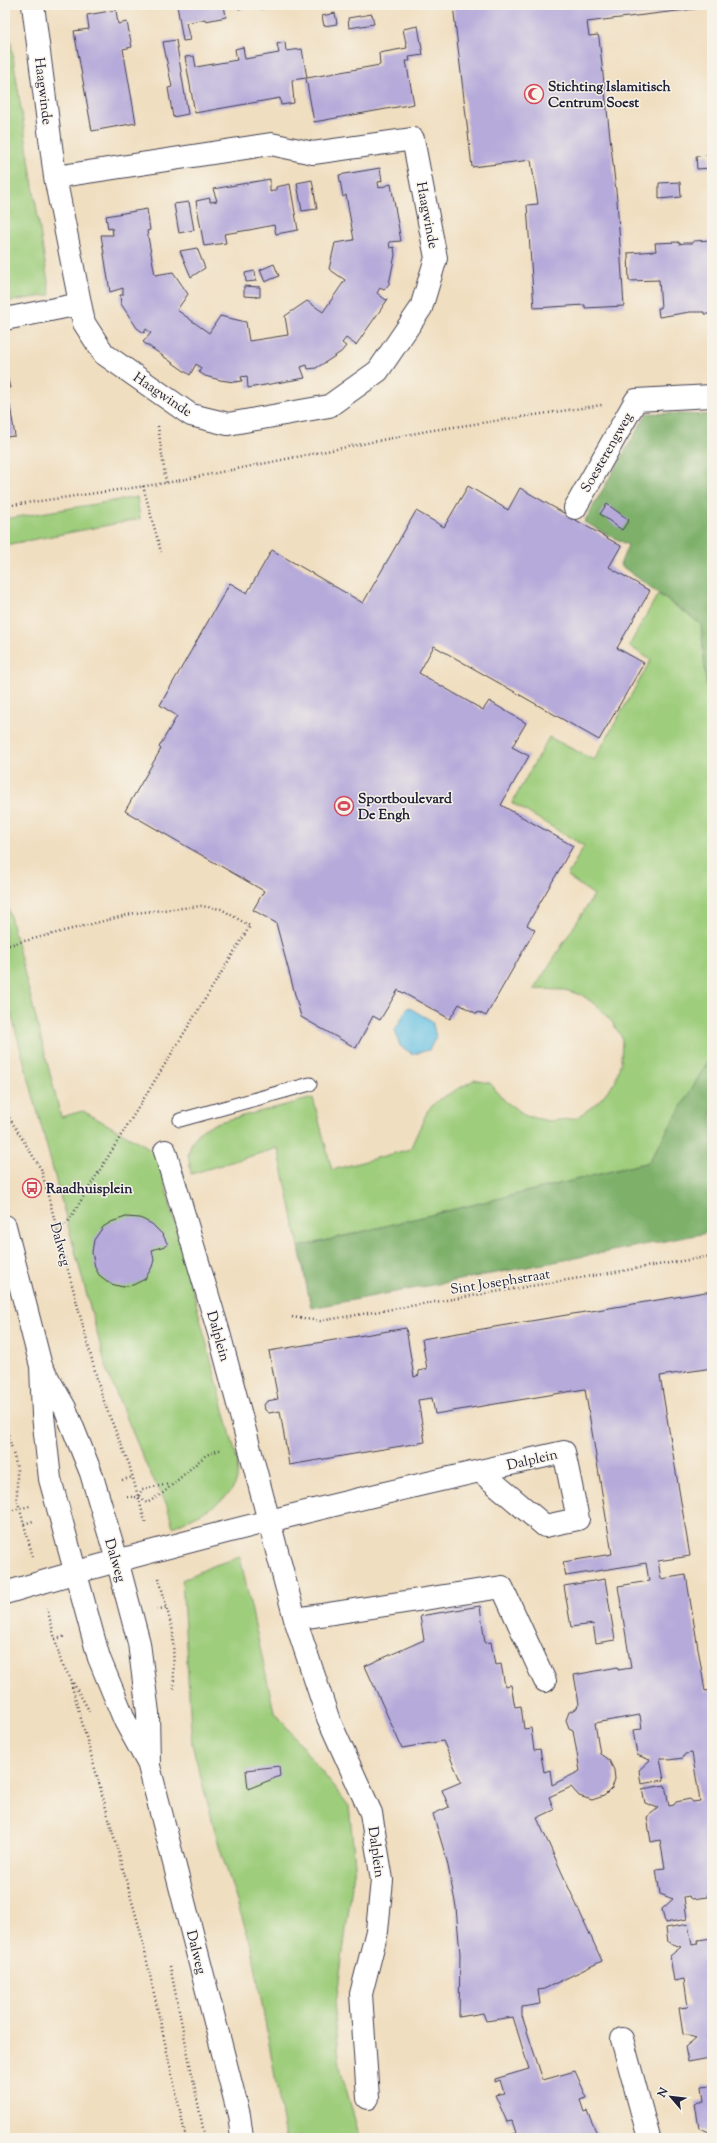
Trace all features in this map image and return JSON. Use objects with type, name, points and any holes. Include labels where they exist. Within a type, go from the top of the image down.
[{"type":"street","name":"Haagwinde","points":[[33,5],[55,177],[84,323],[104,354],[191,415],[228,424],[329,406],[378,371],[421,308],[436,258],[413,138],[313,153],[271,144],[55,177]]},
{"type":"street","points":[[5,319],[80,304]]},
{"type":"street","name":"Soesterengweg","points":[[575,508],[636,400],[712,396]]},
{"type":"street","name":"Dalplein","points":[[165,1151],[248,1441],[295,1619],[328,1718],[371,1813],[382,1880],[377,1932],[361,1994],[368,2098]]},
{"type":"street","name":"Dalweg","points":[[5,1226],[41,1366],[43,1415],[50,1479],[99,1658],[125,1721],[150,1766]]},
{"type":"street","name":"Dalweg","points":[[41,1366],[66,1408],[91,1473],[117,1560],[139,1643],[148,1713],[150,1766],[239,2115],[242,2138]]},
{"type":"street","points":[[5,1592],[117,1560],[480,1471]]},
{"type":"street","points":[[295,1619],[502,1586],[545,1681]]},
{"type":"street","points":[[622,2040],[649,2138]]},
{"type":"lane","points":[[180,1120],[310,1084]]},
{"type":"path","points":[[166,483],[158,426],[160,408],[167,398]]},
{"type":"path","points":[[5,506],[166,483],[428,431],[636,400]]},
{"type":"path","points":[[143,486],[161,552]]},
{"type":"path","points":[[5,946],[135,913],[201,906],[221,909],[250,926],[66,1225],[56,1228]]},
{"type":"path","name":"Dalweg","points":[[5,1111],[41,1170],[99,1386],[129,1464],[138,1497]]},
{"type":"path","name":"Sint Josephstraat","points":[[292,1317],[320,1321],[712,1256]]},
{"type":"path","points":[[5,1423],[17,1468],[17,1499],[24,1524]]},
{"type":"path","points":[[171,1484],[142,1489],[138,1497],[147,1503],[164,1493],[171,1484],[206,1455],[248,1441]]},
{"type":"path","points":[[167,1607],[173,1632],[174,1695]]},
{"type":"path","points":[[55,1639],[61,1662],[93,1717]]},
{"type":"path","points":[[70,1678],[140,1930],[186,2138]]},
{"type":"path","points":[[169,1960],[205,2138]]},
{"type":"green space","points":[[5,5],[50,295],[5,302]]},
{"type":"green space","points":[[647,413],[712,415],[712,749],[701,624],[620,565],[628,545],[584,522]]},
{"type":"green space","points":[[137,497],[140,519],[5,545],[5,519]]},
{"type":"green space","points":[[658,594],[701,624],[712,749],[712,1054],[649,1162],[299,1247],[278,1148],[191,1174],[188,1154],[192,1141],[202,1129],[219,1122],[313,1098],[332,1170],[410,1149],[428,1110],[438,1100],[474,1080],[490,1083],[505,1101],[526,1116],[549,1121],[577,1118],[598,1102],[615,1082],[621,1061],[622,1038],[612,1022],[597,1006],[582,995],[564,990],[534,989],[594,895],[567,876],[584,846],[512,803],[549,737],[594,760],[651,660],[629,646]]},
{"type":"green space","points":[[5,896],[61,1117],[83,1111],[146,1146],[158,1158],[238,1463],[237,1479],[234,1487],[228,1495],[200,1514],[173,1527],[167,1505],[148,1469],[108,1374],[5,991]]},
{"type":"green space","points":[[712,1054],[712,1232],[311,1308],[299,1247],[649,1162]]},
{"type":"green space","points":[[240,1557],[274,1711],[349,1806],[355,1864],[334,2018],[341,2071],[360,2138],[286,2138],[252,1949],[218,1842],[192,1744],[182,1580],[212,1566]]},
{"type":"water","points":[[408,1007],[432,1021],[436,1037],[429,1050],[413,1054],[400,1046],[395,1030]]},
{"type":"building","points":[[177,5],[224,5],[226,17],[186,23],[190,40],[183,41]]},
{"type":"building","points":[[238,5],[253,5],[253,7],[239,9]]},
{"type":"building","points":[[260,5],[279,5],[279,6],[261,9]]},
{"type":"building","name":"Stichting Islamitisch Centrum Soest","points":[[453,5],[710,5],[710,7],[587,22],[589,36],[598,35],[599,38],[617,200],[624,306],[585,308],[585,305],[534,308],[527,205],[538,204],[531,160],[472,167]]},
{"type":"building","points":[[116,10],[118,24],[127,22],[132,47],[123,49],[136,123],[92,131],[74,31],[89,29],[87,15]]},
{"type":"building","points":[[335,13],[337,24],[324,26],[322,16]]},
{"type":"building","points":[[372,14],[374,24],[349,28],[348,18]]},
{"type":"building","points":[[418,26],[423,55],[409,57],[410,61],[406,61],[414,104],[314,122],[306,78],[292,80],[294,103],[281,105],[280,98],[195,113],[185,57],[194,56],[196,67],[237,60],[235,49],[243,47],[245,59],[279,53],[277,44],[285,42],[286,51],[302,49],[307,78],[380,65],[379,53],[407,48],[403,29]]},
{"type":"building","points":[[176,40],[188,114],[173,117],[168,88],[172,87],[163,42]]},
{"type":"building","points":[[709,155],[710,168],[697,169],[696,156]]},
{"type":"building","points":[[380,168],[382,181],[378,182],[379,188],[391,184],[401,241],[389,242],[390,248],[394,247],[395,255],[389,284],[384,290],[380,288],[377,293],[386,300],[388,299],[356,345],[346,338],[342,343],[346,346],[341,352],[329,360],[316,368],[308,369],[307,365],[301,367],[305,378],[248,388],[247,376],[241,377],[242,381],[234,382],[220,380],[205,376],[199,372],[201,368],[196,364],[190,375],[143,342],[151,333],[146,329],[144,333],[137,328],[121,304],[120,295],[123,295],[123,288],[110,292],[101,235],[113,235],[112,228],[108,229],[106,216],[147,209],[150,230],[147,231],[155,275],[173,272],[188,294],[177,310],[209,333],[220,316],[246,322],[249,341],[288,335],[285,316],[307,301],[323,312],[345,280],[329,269],[335,243],[354,240],[346,195],[343,197],[339,175]]},
{"type":"building","points":[[270,179],[270,192],[276,190],[276,187],[290,184],[298,230],[276,234],[274,225],[224,234],[226,243],[204,246],[196,201],[210,198],[210,202],[217,201],[213,189]]},
{"type":"building","points":[[312,180],[317,209],[302,211],[297,183]]},
{"type":"building","points":[[680,182],[681,197],[659,199],[659,183]]},
{"type":"building","points":[[189,202],[194,230],[179,233],[174,204]]},
{"type":"building","points":[[712,240],[712,314],[704,314],[704,312],[690,312],[659,317],[658,308],[661,308],[659,280],[629,281],[628,253],[656,251],[655,243],[679,242],[679,244],[693,243],[693,241]]},
{"type":"building","points":[[197,248],[205,268],[191,277],[180,251]]},
{"type":"building","points":[[274,264],[279,276],[265,282],[260,270]]},
{"type":"building","points":[[255,271],[256,281],[246,282],[245,273]]},
{"type":"building","points":[[244,286],[260,287],[260,297],[244,296]]},
{"type":"building","points":[[5,367],[10,388],[7,388],[15,436],[5,437]]},
{"type":"building","points":[[468,486],[508,510],[520,488],[621,546],[609,567],[650,591],[617,648],[644,663],[599,740],[434,646],[419,673],[483,710],[489,701],[526,723],[512,747],[529,756],[501,805],[573,846],[527,925],[535,930],[486,1016],[478,1012],[477,1014],[459,1004],[450,1019],[398,990],[380,1020],[373,1016],[356,1048],[301,1017],[276,923],[253,910],[264,891],[125,811],[161,749],[159,747],[177,716],[160,705],[230,583],[247,593],[272,550],[363,603],[416,511],[444,527]]},
{"type":"building","points":[[607,504],[629,520],[622,530],[600,514]]},
{"type":"building","points":[[126,1217],[140,1218],[152,1224],[163,1235],[168,1245],[152,1250],[154,1260],[145,1279],[133,1285],[123,1287],[111,1284],[99,1275],[95,1267],[92,1252],[94,1240],[103,1227],[111,1222]]},
{"type":"building","points":[[712,1291],[712,1368],[660,1376],[690,1556],[658,1561],[661,1579],[686,1575],[705,1691],[712,1690],[712,1892],[708,1893],[707,1897],[692,1899],[689,1896],[684,1897],[687,1919],[665,1923],[662,1909],[673,1899],[660,1894],[656,1869],[665,1868],[660,1840],[651,1842],[647,1817],[658,1808],[645,1803],[642,1789],[665,1785],[669,1806],[674,1805],[676,1802],[690,1799],[693,1802],[700,1801],[692,1753],[685,1754],[683,1758],[669,1760],[666,1758],[660,1758],[664,1780],[641,1784],[639,1770],[650,1760],[637,1755],[633,1730],[642,1729],[640,1715],[595,1723],[600,1754],[609,1760],[614,1770],[615,1779],[612,1788],[604,1796],[592,1800],[579,1796],[571,1787],[549,1797],[554,1810],[537,1818],[602,1961],[544,1989],[538,1990],[540,2004],[522,2007],[522,2016],[543,2080],[575,2071],[587,2098],[580,2100],[584,2112],[587,2111],[599,2138],[508,2138],[507,2136],[516,2133],[512,2121],[507,2122],[495,2095],[504,2093],[500,2080],[495,2082],[495,2079],[529,2069],[513,2017],[486,2021],[483,2013],[459,2017],[460,1954],[456,1907],[447,1861],[433,1814],[449,1807],[442,1790],[461,1782],[443,1741],[402,1748],[365,1666],[424,1640],[420,1616],[480,1606],[485,1643],[491,1642],[495,1665],[501,1664],[505,1686],[511,1685],[515,1707],[521,1706],[524,1729],[531,1728],[534,1750],[540,1749],[544,1772],[550,1770],[552,1785],[580,1771],[573,1730],[569,1728],[566,1720],[569,1712],[576,1709],[579,1704],[574,1675],[618,1667],[618,1670],[631,1668],[618,1586],[649,1581],[646,1563],[566,1576],[563,1562],[612,1554],[585,1389],[435,1414],[432,1398],[418,1400],[425,1442],[289,1465],[280,1411],[269,1413],[265,1410],[264,1405],[267,1401],[278,1399],[269,1351],[406,1328],[414,1377],[419,1375],[419,1371],[427,1369],[422,1339]]},
{"type":"building","points":[[605,1579],[615,1640],[596,1643],[593,1624],[571,1627],[564,1586]]},
{"type":"building","points":[[279,1766],[280,1776],[248,1789],[246,1770]]},
{"type":"building","points":[[688,1924],[692,1945],[697,1944],[698,1940],[712,1938],[712,2035],[707,2036],[710,2058],[688,2062],[685,2047],[696,2038],[683,2034],[679,2008],[688,2007],[684,1979],[674,1981],[670,1956],[681,1947],[668,1942],[666,1928]]},
{"type":"building","points":[[712,2085],[712,2133],[699,2128],[695,2103],[704,2101],[702,2086]]},
{"type":"place","name":"Stichting Islamitisch Centrum Soest","points":[[534,94]]},
{"type":"place","name":"Sportboulevard De Engh","points":[[344,806]]},
{"type":"place","name":"Raadhuisplein","points":[[32,1188]]}]
